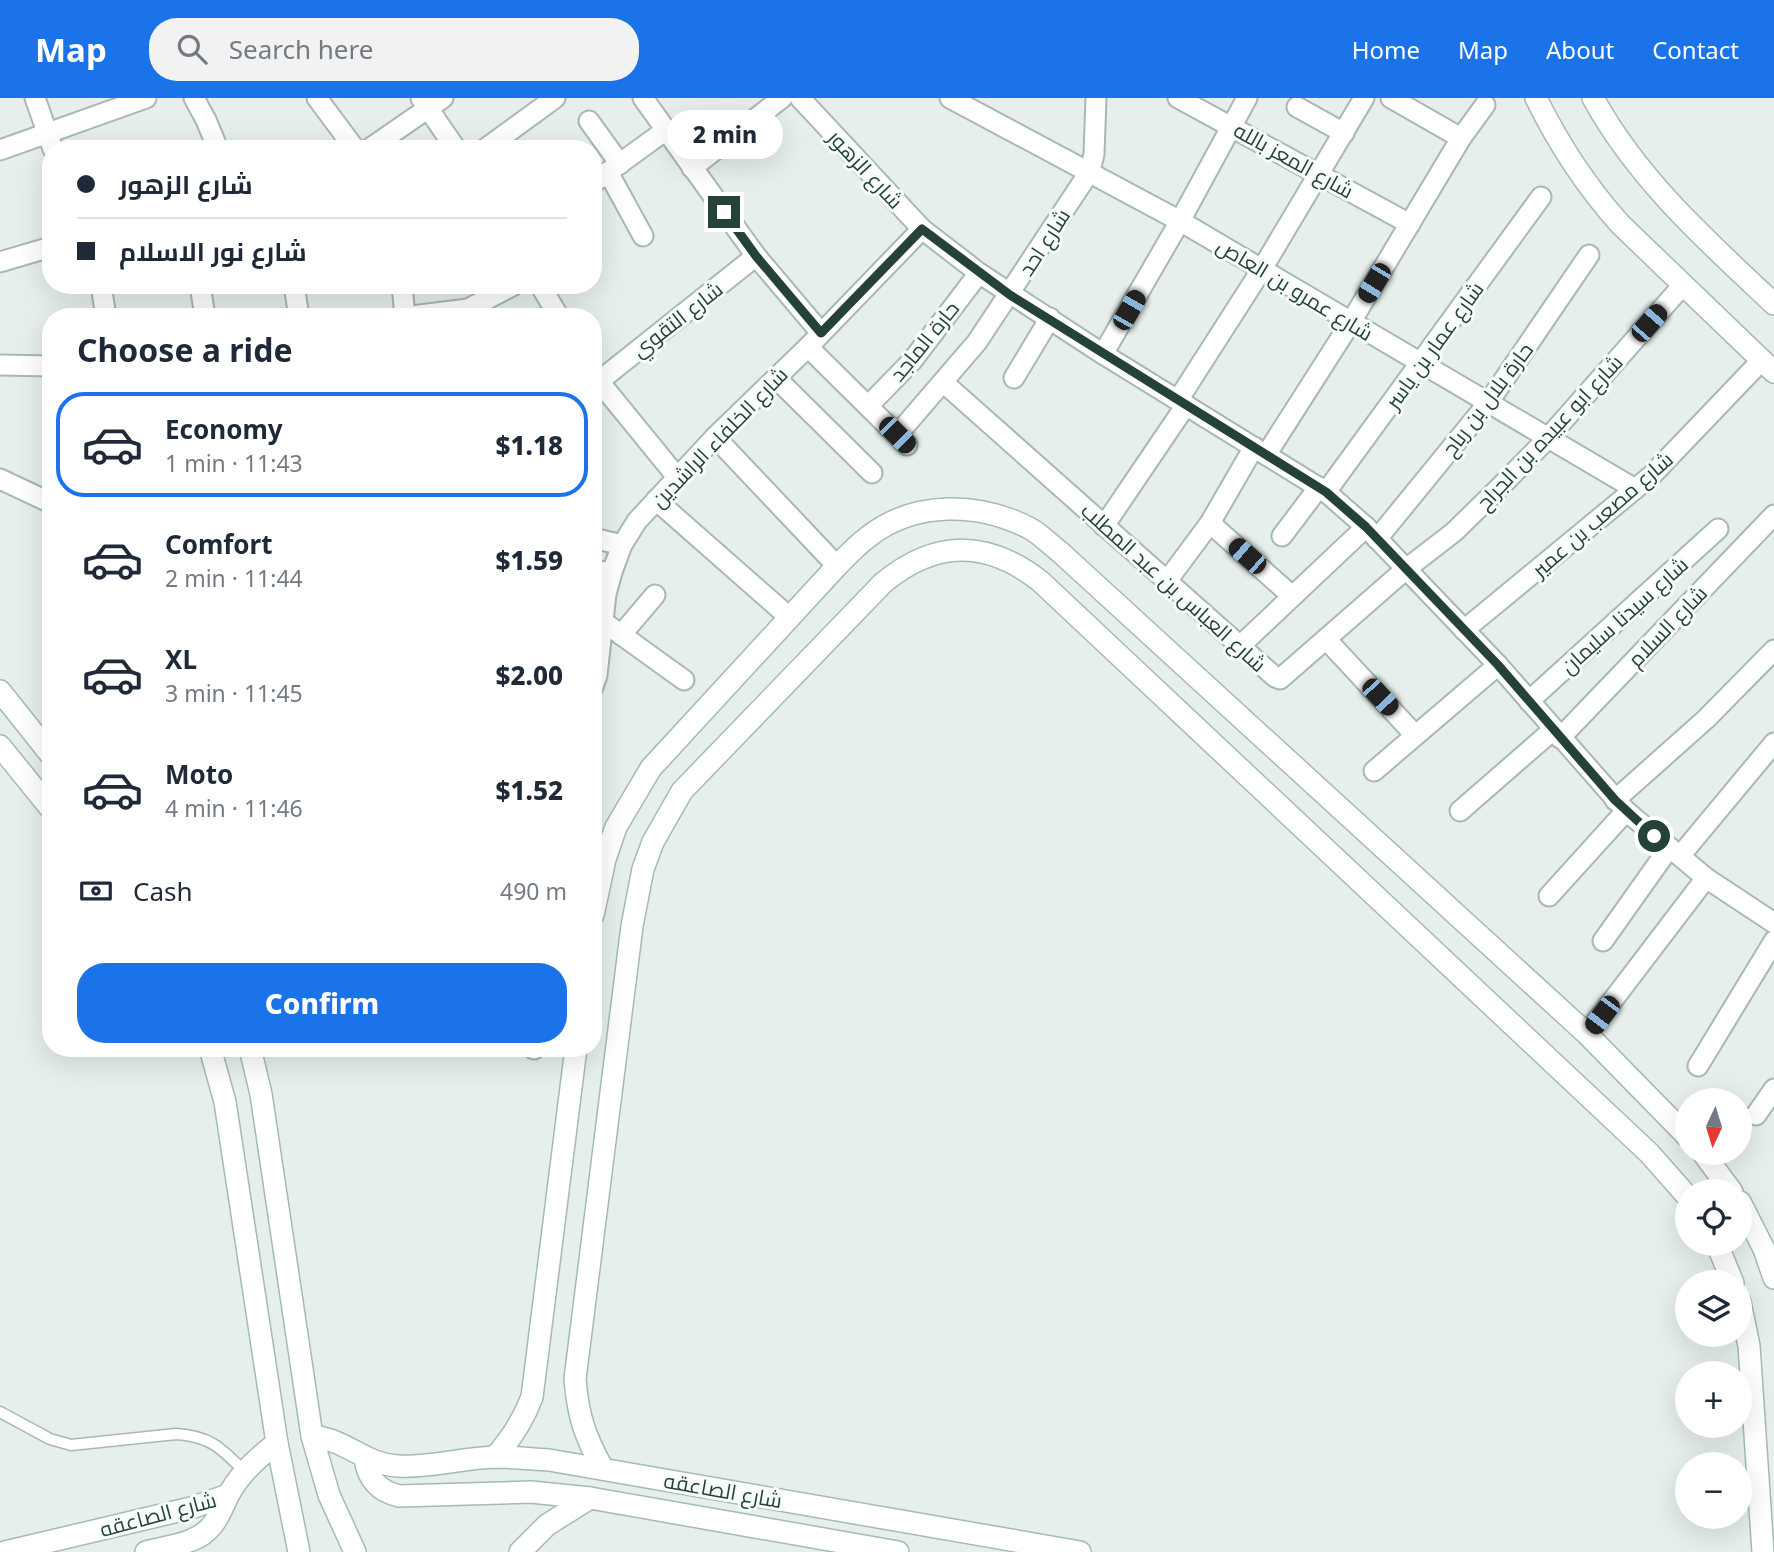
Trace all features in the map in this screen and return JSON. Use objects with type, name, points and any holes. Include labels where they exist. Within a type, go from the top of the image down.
[{"type":"street","points":[[35,98],[49,140]]},
{"type":"street","points":[[54,140],[146,98]]},
{"type":"street","points":[[194,98],[214,140]]},
{"type":"street","points":[[497,140],[555,98]]},
{"type":"street","points":[[643,98],[814,340],[868,406]]},
{"type":"street","points":[[692,168],[782,98]]},
{"type":"street","name":"شارع الزهور","points":[[800,98],[922,229],[979,273],[1103,354],[1322,490],[1372,533],[1498,665],[1620,806],[1706,878],[1774,926]]},
{"type":"street","name":"شارع عمرو بن العاص","points":[[950,98],[1180,221],[1634,489]]},
{"type":"street","name":"شارع احد","points":[[868,406],[902,440],[977,342],[1090,171],[1094,155],[1096,98]]},
{"type":"street","name":"شارع المعز بالله","points":[[1178,98],[1410,224]]},
{"type":"street","points":[[1103,354],[1247,98]]},
{"type":"street","points":[[1104,526],[1182,403],[1364,98]]},
{"type":"street","points":[[1391,98],[1461,138]]},
{"type":"street","points":[[1536,98],[1565,153],[1600,202],[1768,366]]},
{"type":"street","points":[[1593,98],[1632,158],[1669,204],[1774,304]]},
{"type":"street","points":[[322,100],[349,140]]},
{"type":"street","points":[[381,140],[431,102],[451,140]]},
{"type":"street","points":[[1167,581],[1351,322],[1461,138],[1485,105]]},
{"type":"street","points":[[1297,107],[1344,132]]},
{"type":"street","points":[[589,121],[596,140]]},
{"type":"street","points":[[643,236],[607,173],[666,130]]},
{"type":"street","points":[[0,150],[42,143]]},
{"type":"street","name":"شارع عمار بن ياسر","points":[[1282,536],[1322,490],[1421,363],[1541,197]]},
{"type":"street","name":"شارع الخلفاء الراشدين","points":[[602,648],[606,627],[603,571],[637,521],[715,437],[922,229]]},
{"type":"street","points":[[0,262],[42,250]]},
{"type":"street","name":"حارة بلال بن رباح","points":[[1240,646],[1292,596],[1372,533],[1488,403],[1589,255]]},
{"type":"street","name":"شارع التقوي","points":[[602,380],[756,256]]},
{"type":"street","name":"حارة الماجد","points":[[868,406],[912,361],[979,273]]},
{"type":"street","name":"شارع ابو عبيده بن الجراح","points":[[1406,569],[1454,532],[1547,439],[1683,285]]},
{"type":"street","points":[[478,308],[500,294]]},
{"type":"street","points":[[1014,378],[1050,318]]},
{"type":"street","points":[[0,365],[42,366]]},
{"type":"street","name":"شارع مصعب بن عمير","points":[[1464,630],[1659,468],[1768,366]]},
{"type":"street","points":[[776,378],[872,473]]},
{"type":"street","name":"شارع العباس بن عبد المطلب","points":[[944,383],[1280,679],[1406,569]]},
{"type":"street","points":[[602,390],[677,477]]},
{"type":"street","points":[[715,437],[836,566]]},
{"type":"street","points":[[0,479],[42,499]]},
{"type":"street","points":[[656,500],[789,617]]},
{"type":"street","points":[[602,873],[616,827],[651,768],[836,566],[869,536],[900,519],[933,509],[968,509],[1002,516],[1033,530],[1060,552],[1587,1034],[1675,1124]]},
{"type":"street","name":"شارع السلام","points":[[1460,811],[1556,734],[1774,515]]},
{"type":"street","points":[[1209,523],[1241,564],[1292,596]]},
{"type":"street","name":"شارع سيدنا سليمان","points":[[1529,701],[1718,530]]},
{"type":"street","points":[[602,540],[622,545]]},
{"type":"street","points":[[603,1469],[587,1442],[580,1422],[575,1379],[635,906],[643,869],[653,842],[682,791],[883,583],[924,556],[973,550],[997,555],[1020,566],[1040,581],[1649,1153],[1675,1182]]},
{"type":"street","points":[[654,595],[606,627],[684,680]]},
{"type":"street","points":[[1326,639],[1415,735]]},
{"type":"street","points":[[1549,896],[1620,806],[1774,650]]},
{"type":"street","points":[[1374,771],[1498,665]]},
{"type":"street","points":[[0,691],[42,744]]},
{"type":"street","points":[[1603,940],[1674,852],[1774,743]]},
{"type":"street","points":[[0,746],[42,798]]},
{"type":"street","points":[[1587,1034],[1706,878]]},
{"type":"street","points":[[1698,1066],[1774,926]]},
{"type":"street","points":[[212,1057],[225,1102],[277,1443],[299,1552]]},
{"type":"street","points":[[252,1057],[261,1094],[312,1436],[328,1495],[355,1552]]},
{"type":"street","points":[[495,1457],[513,1436],[524,1417],[536,1375],[575,1057]]},
{"type":"street","points":[[1756,1115],[1774,1089]]},
{"type":"street","points":[[1752,1226],[1774,1278]]},
{"type":"street","points":[[1749,1347],[1763,1552]]},
{"type":"street","points":[[536,1375],[575,1379]]},
{"type":"street","name":"شارع الصاعقه","points":[[312,1436],[338,1441],[365,1458],[398,1466],[495,1457],[549,1460],[1080,1552]]},
{"type":"street","name":"شارع الصاعقه","points":[[146,1552],[201,1535],[215,1522],[228,1496],[245,1472],[277,1443]]},
{"type":"street","name":"شارع الصاعقه","points":[[365,1458],[370,1477],[376,1485],[398,1496],[531,1492],[590,1498],[898,1552]]},
{"type":"street","name":"شارع الصاعقه","points":[[5,1552],[191,1508],[228,1496]]},
{"type":"street","points":[[520,1552],[547,1525],[590,1498]]},
{"type":"lane","points":[[0,1412],[50,1439],[71,1445],[176,1434],[191,1435],[220,1447],[245,1472]]},
{"type":"route","points":[[724,212],[756,256],[821,333],[922,229],[1010,295],[1319,487],[1366,527],[1498,665],[1615,800],[1654,836]]}]
